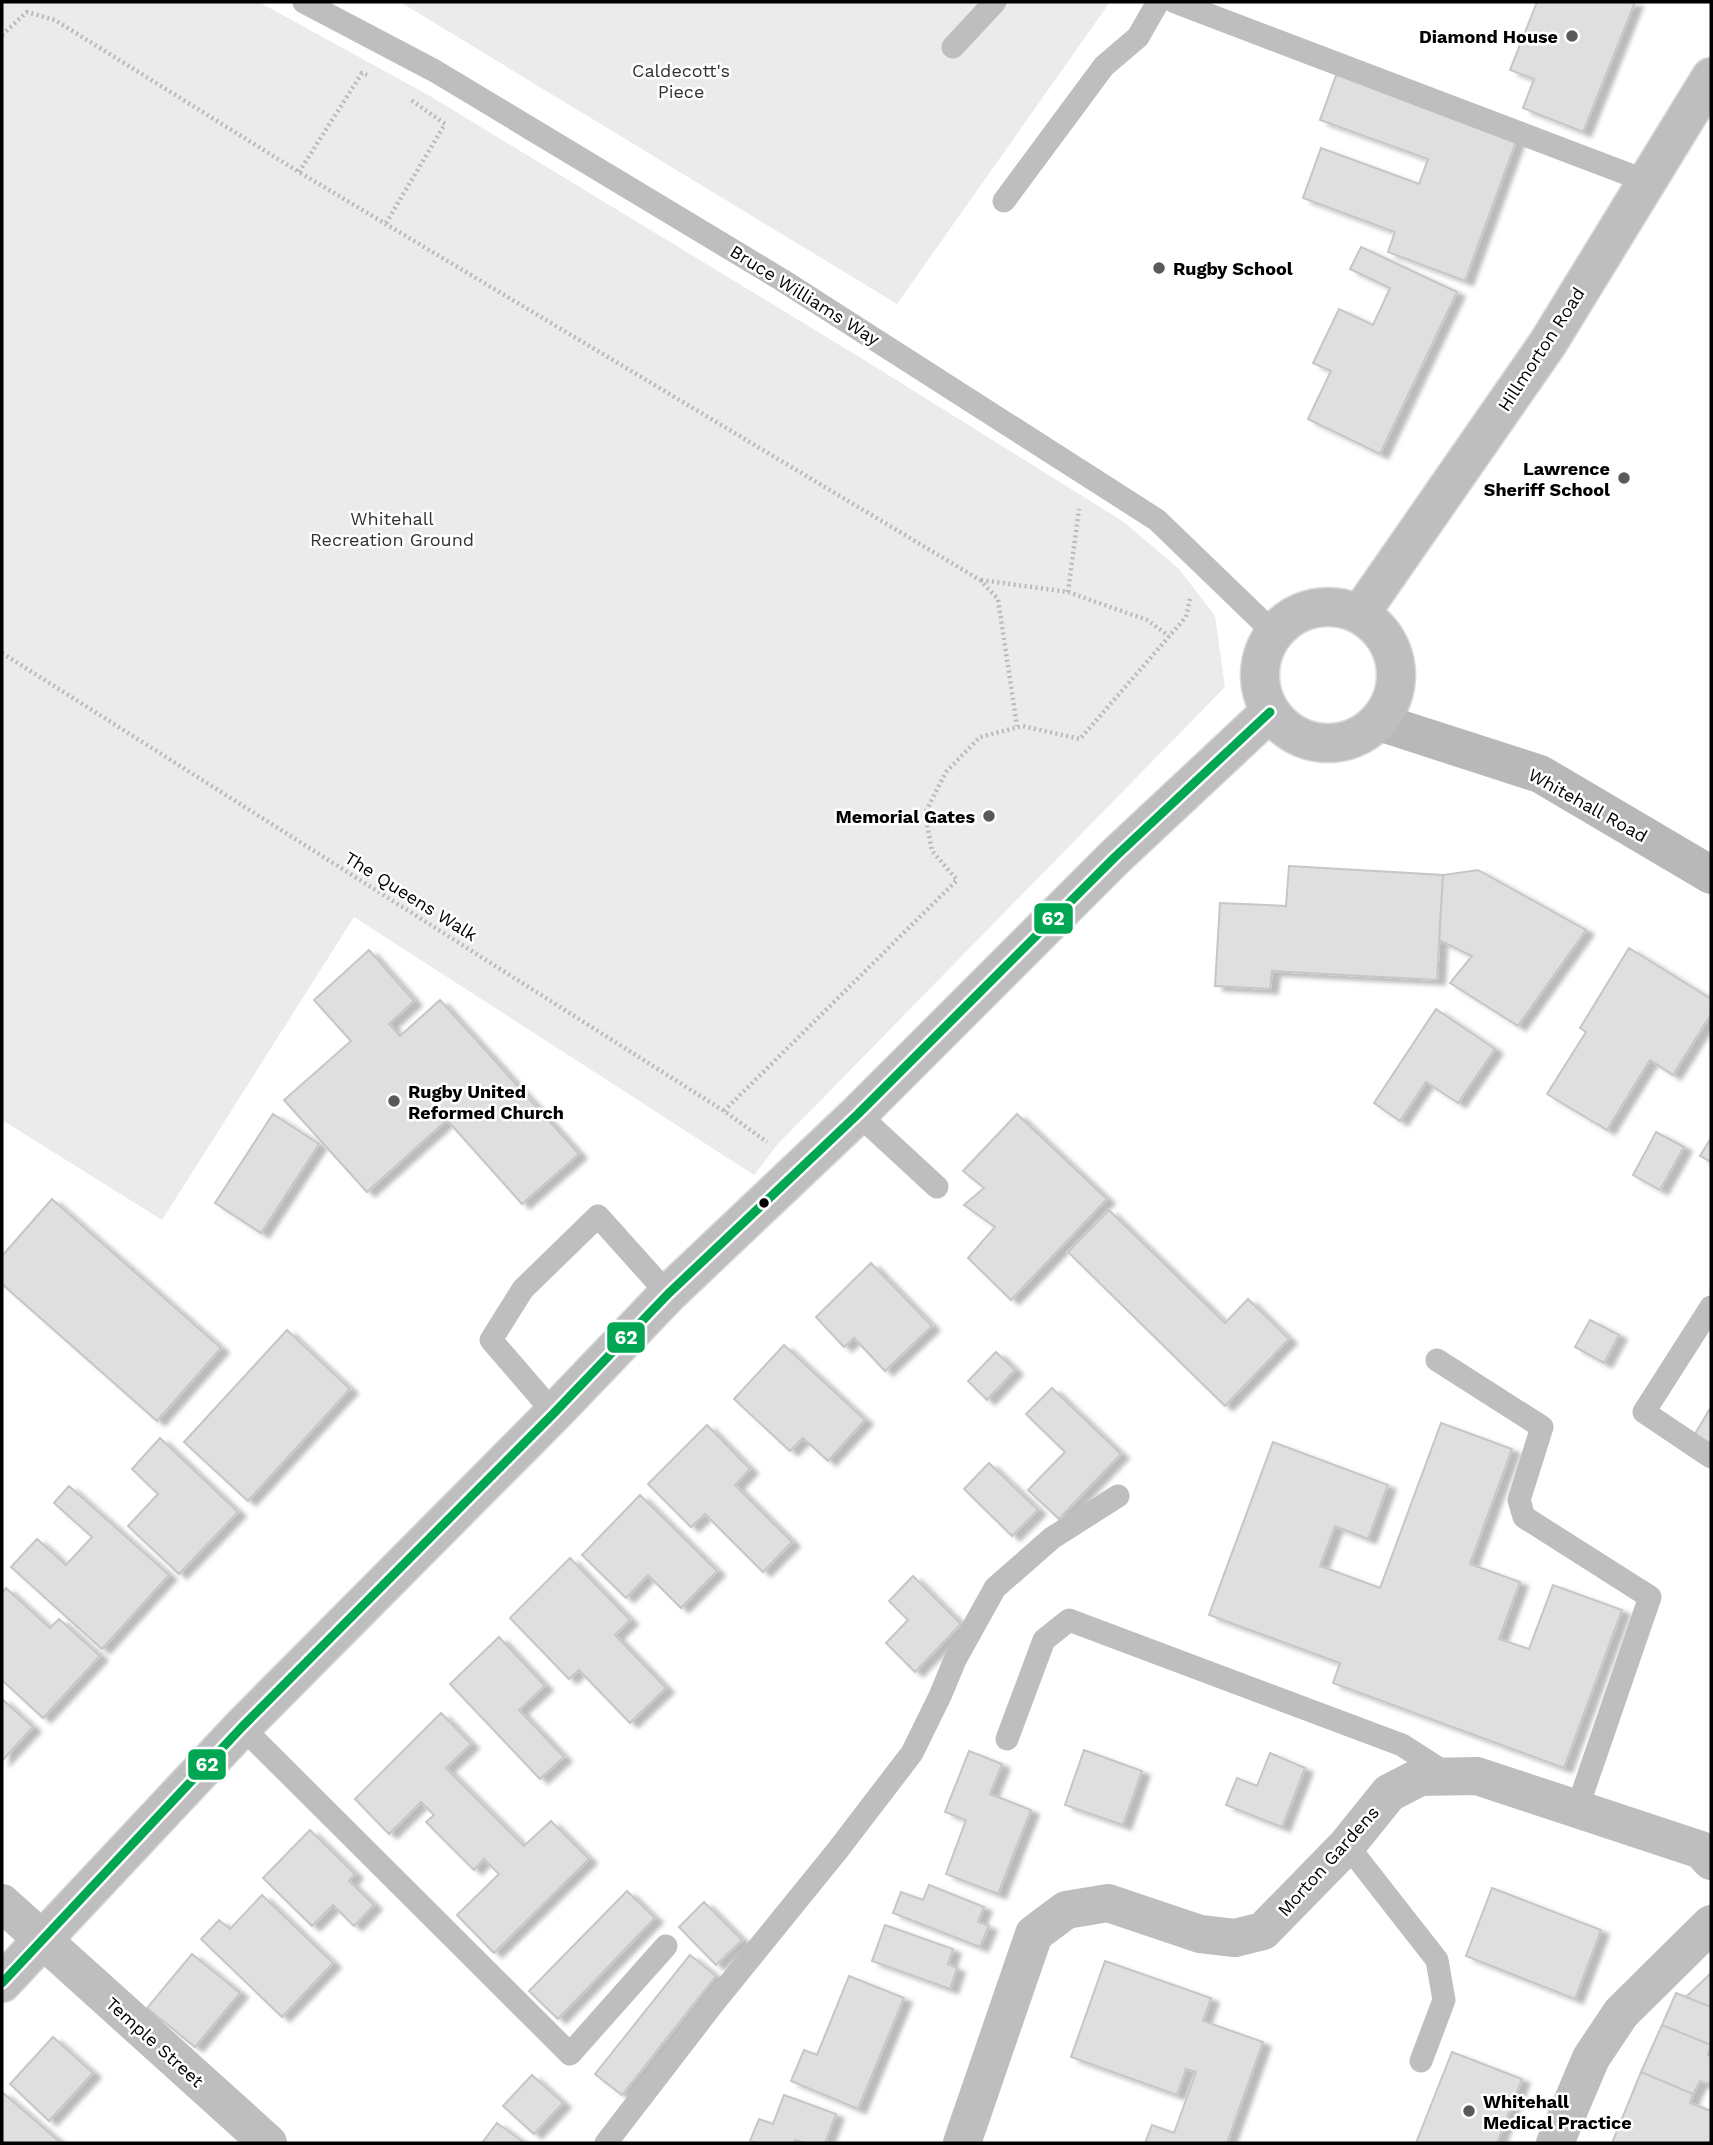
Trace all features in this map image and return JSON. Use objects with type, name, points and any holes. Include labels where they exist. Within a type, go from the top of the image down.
[{"type":"main road","name":"Hillmorton Road","points":[[1360,614],[1548,343],[1711,77]]},
{"type":"main road","points":[[1323,607],[1342,608],[1360,614],[1376,626],[1388,643],[1396,663],[1396,684],[1391,704],[1379,722],[1362,735],[1343,743],[1322,744],[1301,739],[1283,728],[1270,712],[1260,686],[1259,672],[1267,645],[1274,633],[1288,620],[1304,611],[1323,607]]},
{"type":"main road","points":[[2,1983],[242,1727],[554,1413],[668,1294],[858,1114],[1115,857],[1270,712]]},
{"type":"main road","name":"Whitehall Road","points":[[1379,722],[1540,774],[1711,875]]},
{"type":"main road","name":"Morton Gardens","points":[[962,2143],[1034,1934],[1066,1910],[1108,1903],[1200,1934],[1235,1938],[1262,1931],[1347,1845],[1389,1793],[1420,1777],[1477,1776],[1701,1850],[1711,1861]]},
{"type":"main road","name":"Temple Street","points":[[2,1903],[268,2143]]},
{"type":"main road","points":[[1555,2143],[1591,2058],[1621,2013],[1711,1924]]},
{"type":"lane","name":"Bruce Williams Way","points":[[304,2],[435,71],[782,280],[1157,520],[1274,633]]},
{"type":"lane","points":[[953,47],[995,2]]},
{"type":"lane","points":[[1004,201],[1104,66],[1138,37],[1158,2]]},
{"type":"lane","points":[[1175,2],[1646,181]]},
{"type":"lane","points":[[858,1114],[937,1187]]},
{"type":"lane","points":[[554,1413],[491,1340],[523,1289],[598,1216],[668,1294]]},
{"type":"lane","points":[[1711,1307],[1644,1412],[1711,1458]]},
{"type":"lane","points":[[1437,1360],[1542,1427],[1519,1500],[1524,1517],[1650,1597],[1577,1809]]},
{"type":"lane","points":[[606,2143],[912,1753],[955,1660],[995,1588],[1052,1538],[1118,1496]]},
{"type":"lane","points":[[1007,1739],[1044,1640],[1069,1620],[1402,1745],[1450,1776]]},
{"type":"lane","points":[[242,1727],[570,2054],[666,1946]]},
{"type":"lane","points":[[1347,1845],[1437,1960],[1444,2000],[1421,2061]]},
{"type":"path","points":[[2,34],[27,12],[55,20],[299,172],[980,580],[998,599],[1017,726]]},
{"type":"path","points":[[299,172],[362,73],[373,79]]},
{"type":"path","points":[[386,223],[445,124],[406,96]]},
{"type":"path","points":[[1068,592],[1081,495],[1090,477]]},
{"type":"path","points":[[724,1111],[957,880],[932,851],[925,813],[946,772],[980,737],[1017,726],[1080,739],[1186,617],[1198,559]]},
{"type":"path","points":[[980,580],[1068,592],[1147,620],[1169,636]]},
{"type":"path","name":"The Queens Walk","points":[[2,653],[724,1111],[802,1168]]},
{"type":"green space","name":"Whitehall Recreation Ground","points":[[2,2],[259,2],[430,96],[861,358],[1124,522],[1179,569],[1215,616],[1225,687],[777,1145],[754,1175],[354,917],[162,1220],[2,1120]]},
{"type":"green space","name":"Caldecott's Piece","points":[[400,2],[1110,2],[897,304]]},
{"type":"building","name":"Diamond House","points":[[1537,2],[1635,2],[1583,132],[1523,108],[1534,79],[1510,70]]},
{"type":"building","points":[[1338,70],[1518,136],[1465,281],[1388,252],[1395,232],[1303,198],[1321,148],[1419,184],[1428,159],[1320,120]]},
{"type":"building","points":[[1361,247],[1457,292],[1380,454],[1308,419],[1331,371],[1313,363],[1339,309],[1373,325],[1390,288],[1350,269]]},
{"type":"building","points":[[1289,866],[1443,875],[1437,980],[1272,971],[1270,989],[1215,986],[1220,903],[1286,906]]},
{"type":"building","points":[[1478,870],[1586,930],[1518,1026],[1450,983],[1472,956],[1439,940],[1443,875]]},
{"type":"building","points":[[1629,948],[1711,999],[1711,1014],[1673,1075],[1650,1060],[1607,1130],[1547,1094],[1586,1032],[1580,1028]]},
{"type":"building","points":[[369,950],[414,1001],[389,1024],[400,1036],[440,1000],[579,1154],[522,1204],[447,1120],[367,1192],[284,1100],[351,1041],[314,1000]]},
{"type":"building","points":[[1436,1009],[1495,1049],[1458,1103],[1426,1082],[1400,1121],[1374,1103]]},
{"type":"building","points":[[273,1114],[319,1144],[261,1233],[215,1203]]},
{"type":"building","points":[[1017,1114],[1107,1199],[1011,1300],[968,1258],[995,1227],[964,1205],[984,1188],[963,1171]]},
{"type":"building","points":[[1656,1132],[1684,1147],[1660,1190],[1633,1175]]},
{"type":"building","points":[[1711,1138],[1711,1162],[1700,1156]]},
{"type":"building","points":[[52,1199],[221,1348],[157,1421],[2,1284],[2,1256]]},
{"type":"building","points":[[1109,1210],[1225,1323],[1248,1299],[1289,1339],[1225,1406],[1068,1252]]},
{"type":"building","points":[[871,1263],[932,1326],[885,1371],[854,1338],[844,1347],[816,1317]]},
{"type":"building","points":[[1590,1320],[1619,1335],[1604,1363],[1575,1347]]},
{"type":"building","points":[[287,1330],[350,1389],[248,1501],[184,1442]]},
{"type":"building","points":[[784,1345],[865,1420],[828,1461],[803,1438],[790,1451],[734,1399]]},
{"type":"building","points":[[996,1352],[1015,1370],[987,1400],[968,1381]]},
{"type":"building","points":[[1052,1388],[1121,1454],[1059,1519],[1028,1490],[1065,1452],[1026,1414]]},
{"type":"building","points":[[1711,1407],[1711,1444],[1695,1434]]},
{"type":"building","points":[[1441,1423],[1512,1449],[1470,1564],[1520,1582],[1499,1639],[1529,1649],[1553,1585],[1622,1610],[1564,1768],[1333,1683],[1340,1663],[1209,1615],[1273,1442],[1388,1485],[1368,1539],[1335,1526],[1320,1566],[1380,1588]]},
{"type":"building","points":[[707,1425],[750,1469],[735,1485],[792,1542],[763,1572],[705,1514],[691,1527],[648,1484]]},
{"type":"building","points":[[160,1438],[238,1512],[179,1574],[128,1526],[158,1494],[132,1469]]},
{"type":"building","points":[[989,1463],[1038,1510],[1012,1536],[964,1489]]},
{"type":"building","points":[[69,1486],[169,1575],[102,1649],[11,1567],[37,1539],[66,1565],[92,1537],[54,1503]]},
{"type":"building","points":[[640,1495],[717,1571],[681,1608],[648,1575],[626,1598],[582,1555]]},
{"type":"building","points":[[570,1558],[630,1620],[615,1635],[666,1688],[630,1723],[579,1670],[569,1679],[510,1618]]},
{"type":"building","points":[[913,1576],[961,1624],[915,1672],[886,1643],[908,1620],[889,1601]]},
{"type":"building","points":[[6,1588],[50,1628],[59,1619],[100,1656],[43,1718],[2,1680],[2,1593]]},
{"type":"building","points":[[499,1637],[545,1686],[519,1710],[564,1757],[540,1779],[450,1684]]},
{"type":"building","points":[[2,1699],[33,1727],[2,1761]]},
{"type":"building","points":[[441,1713],[471,1744],[446,1768],[524,1846],[551,1821],[589,1859],[494,1953],[457,1915],[499,1874],[484,1859],[474,1870],[426,1822],[434,1815],[421,1802],[389,1834],[355,1799]]},
{"type":"building","points":[[1084,1750],[1142,1771],[1123,1825],[1065,1805]]},
{"type":"building","points":[[969,1751],[1002,1764],[990,1794],[1031,1810],[998,1894],[946,1874],[966,1820],[945,1812]]},
{"type":"building","points":[[1270,1753],[1305,1768],[1282,1827],[1226,1805],[1237,1778],[1257,1786]]},
{"type":"building","points":[[310,1830],[355,1874],[349,1881],[374,1905],[354,1926],[333,1905],[312,1926],[263,1878]]},
{"type":"building","points":[[929,1885],[984,1907],[978,1922],[989,1926],[980,1947],[893,1913],[901,1892],[923,1900]]},
{"type":"building","points":[[1492,1888],[1601,1930],[1575,1999],[1466,1956]]},
{"type":"building","points":[[627,1891],[655,1918],[558,2019],[529,1991]]},
{"type":"building","points":[[262,1895],[333,1963],[282,2017],[201,1939],[219,1920],[230,1929]]},
{"type":"building","points":[[704,1902],[742,1940],[716,1965],[679,1927]]},
{"type":"building","points":[[885,1925],[953,1949],[948,1964],[957,1968],[950,1989],[872,1961]]},
{"type":"building","points":[[192,1954],[240,1993],[195,2047],[147,2008]]},
{"type":"building","points":[[690,1955],[716,1976],[622,2095],[595,2074]]},
{"type":"building","points":[[1105,1961],[1211,1998],[1203,2021],[1263,2042],[1227,2143],[1145,2143],[1152,2125],[1174,2133],[1196,2072],[1186,2069],[1177,2095],[1071,2057]]},
{"type":"building","points":[[1711,1973],[1711,2007],[1686,1997]]},
{"type":"building","points":[[849,1976],[904,1998],[858,2109],[791,2081],[804,2050],[817,2055]]},
{"type":"building","points":[[1676,1993],[1711,2007],[1711,2045],[1662,2025]]},
{"type":"building","points":[[1662,2025],[1711,2045],[1708,2055],[1711,2056],[1711,2085],[1700,2081],[1693,2094],[1641,2072]]},
{"type":"building","points":[[53,2037],[93,2073],[49,2121],[10,2084]]},
{"type":"building","name":"Whitehall Medical Practice","points":[[1452,2052],[1522,2079],[1497,2143],[1416,2143]]},
{"type":"building","points":[[1641,2072],[1693,2094],[1690,2103],[1711,2111],[1711,2143],[1612,2143]]},
{"type":"building","points":[[532,2075],[563,2103],[534,2134],[503,2106]]},
{"type":"building","points":[[2,2092],[61,2143],[2,2143]]},
{"type":"building","points":[[784,2095],[836,2114],[825,2143],[795,2140],[794,2143],[750,2141],[759,2119],[773,2124]]},
{"type":"building","points":[[497,2123],[522,2141],[482,2143]]},
{"type":"transit line","name":"62","points":[[2,1983],[242,1727],[554,1413],[668,1294],[858,1114],[1115,857],[1270,712]]},
{"type":"place","name":"Diamond House","points":[[1572,36]]},
{"type":"place","name":"Rugby School","points":[[1159,268]]},
{"type":"place","name":"Lawrence Sheriff School","points":[[1624,478]]},
{"type":"place","name":"Memorial Gates","points":[[989,816]]},
{"type":"place","name":"Rugby United Reformed Church","points":[[394,1101]]},
{"type":"place","name":"Whitehall Medical Practice","points":[[1469,2111]]}]
